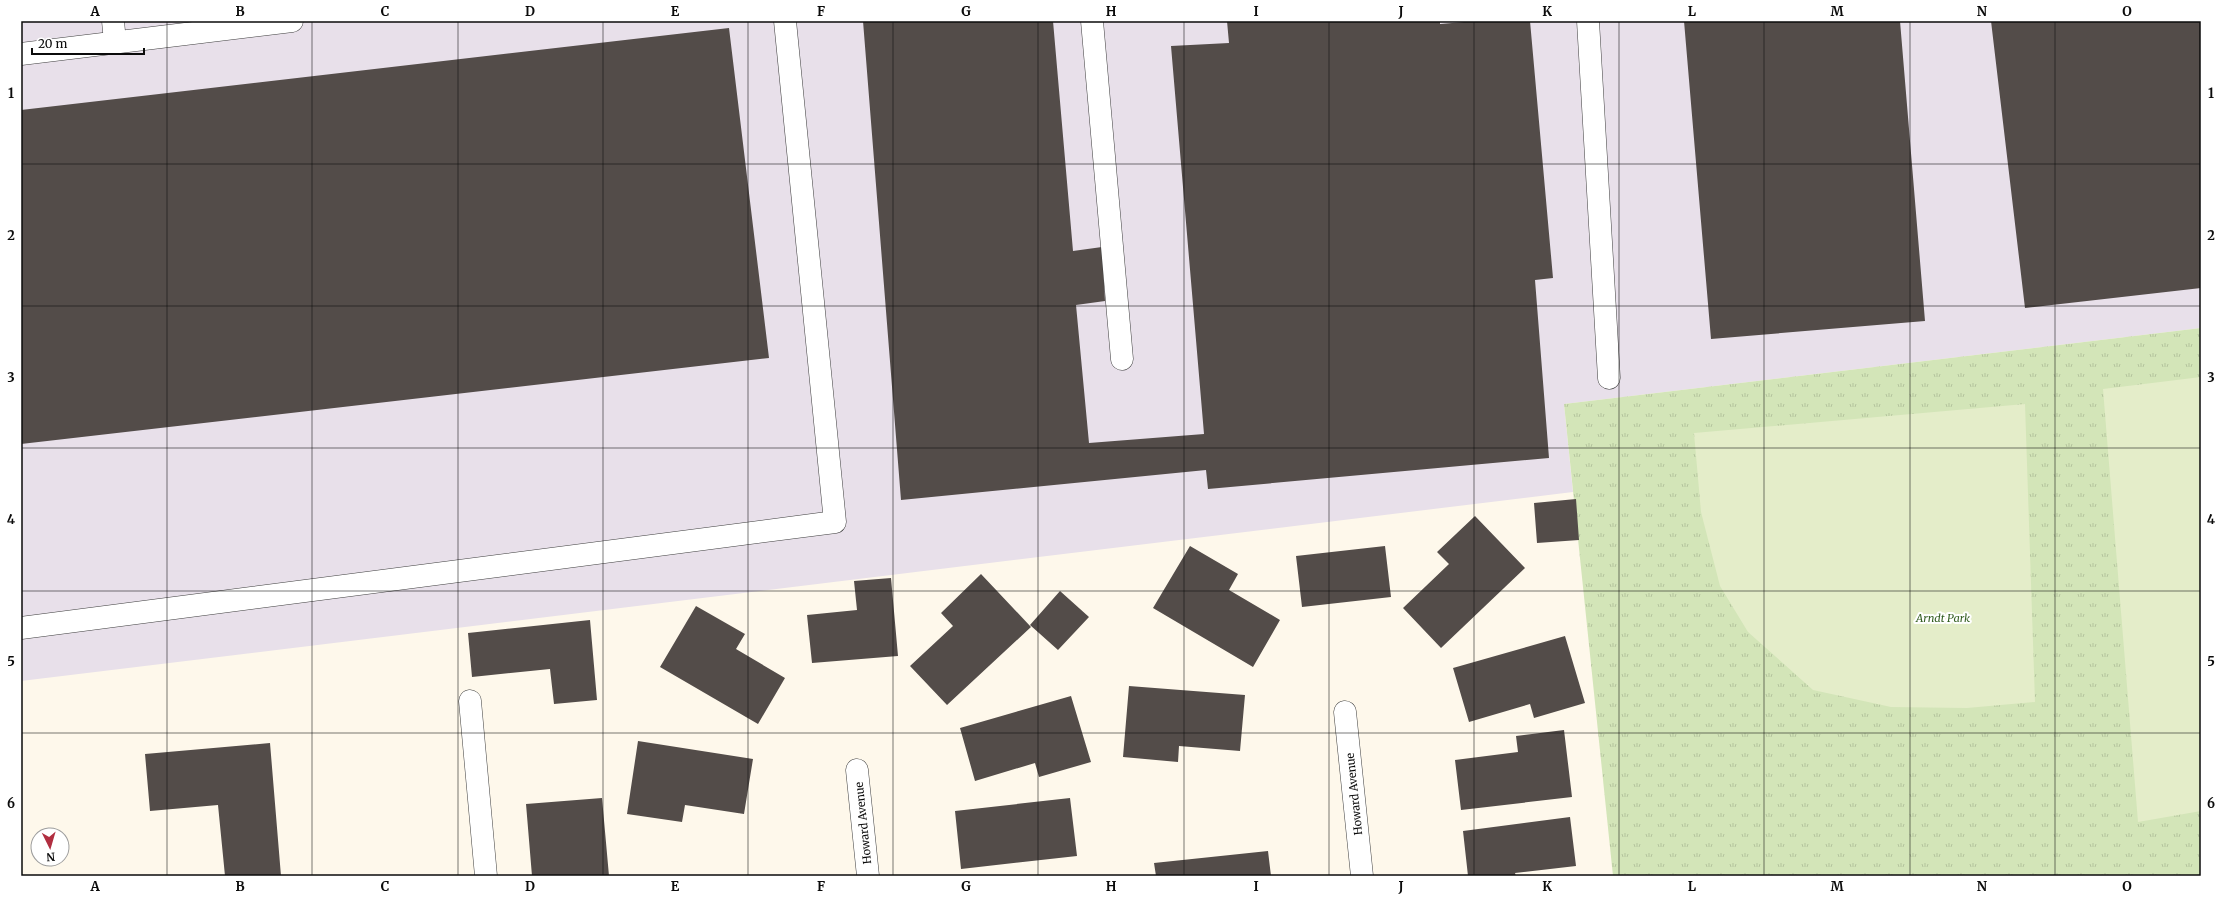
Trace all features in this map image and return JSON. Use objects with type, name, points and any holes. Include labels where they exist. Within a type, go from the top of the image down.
[{"type":"street","points":[[113,21],[115,42]]},
{"type":"street","points":[[21,54],[292,21]]},
{"type":"street","points":[[21,628],[835,522],[785,21]]},
{"type":"street","points":[[1092,21],[1122,358]]},
{"type":"street","points":[[1588,21],[1610,378]]},
{"type":"street","points":[[470,701],[486,876]]},
{"type":"street","name":"Howard Avenue","points":[[1345,712],[1362,876]]},
{"type":"street","name":"Howard Avenue","points":[[857,770],[868,876]]},
{"type":"shaded area","points":[[21,21],[2201,21],[2201,328],[1564,404],[1573,492],[21,681]]},
{"type":"green space","name":"Arndt Park","points":[[2201,328],[2201,876],[1613,876],[1564,404]]},
{"type":"green space","points":[[2201,377],[2201,811],[2138,822],[2103,389]]},
{"type":"green space","points":[[2025,404],[2035,702],[1967,708],[1891,707],[1813,690],[1748,632],[1720,586],[1701,512],[1694,433]]},
{"type":"building","points":[[863,21],[1053,21],[1073,251],[1102,247],[1105,301],[1076,305],[1089,443],[1204,434],[1171,46],[1229,43],[1227,21],[1440,21],[1440,24],[1476,21],[1530,21],[1553,278],[1535,280],[1549,458],[1208,489],[1206,470],[901,500]]},
{"type":"building","points":[[1684,21],[1900,21],[1925,321],[1711,339]]},
{"type":"building","points":[[1991,21],[2201,21],[2201,288],[2025,308]]},
{"type":"building","points":[[729,28],[769,358],[21,444],[21,110]]},
{"type":"building","points":[[1576,499],[1579,540],[1537,543],[1534,503]]},
{"type":"building","points":[[1475,516],[1525,568],[1441,648],[1403,608],[1449,564],[1437,552]]},
{"type":"building","points":[[1190,546],[1238,574],[1229,590],[1280,620],[1253,667],[1153,608]]},
{"type":"building","points":[[1385,546],[1391,597],[1302,607],[1296,556]]},
{"type":"building","points":[[981,574],[1031,627],[947,705],[910,666],[953,626],[941,613]]},
{"type":"building","points":[[891,578],[898,656],[812,663],[807,615],[857,610],[854,581]]},
{"type":"building","points":[[1060,591],[1089,617],[1058,650],[1030,625]]},
{"type":"building","points":[[696,606],[745,634],[736,649],[785,678],[758,724],[660,667]]},
{"type":"building","points":[[590,620],[597,700],[554,704],[550,669],[472,677],[468,633]]},
{"type":"building","points":[[1565,636],[1585,703],[1534,718],[1530,704],[1469,722],[1453,668]]},
{"type":"building","points":[[1129,686],[1245,695],[1240,751],[1179,746],[1178,762],[1123,757]]},
{"type":"building","points":[[1071,696],[1091,762],[1039,777],[1035,763],[975,781],[960,728]]},
{"type":"building","points":[[1564,730],[1572,797],[1461,810],[1455,760],[1518,752],[1516,736]]},
{"type":"building","points":[[638,741],[753,759],[744,814],[685,805],[682,822],[627,814]]},
{"type":"building","points":[[270,743],[281,876],[225,876],[218,805],[150,811],[145,754]]},
{"type":"building","points":[[602,798],[609,876],[532,876],[526,804]]},
{"type":"building","points":[[1070,798],[1077,856],[961,869],[955,811]]},
{"type":"building","points":[[1570,817],[1576,866],[1515,873],[1516,876],[1468,876],[1463,831]]},
{"type":"building","points":[[1268,851],[1271,876],[1156,876],[1154,863]]}]
